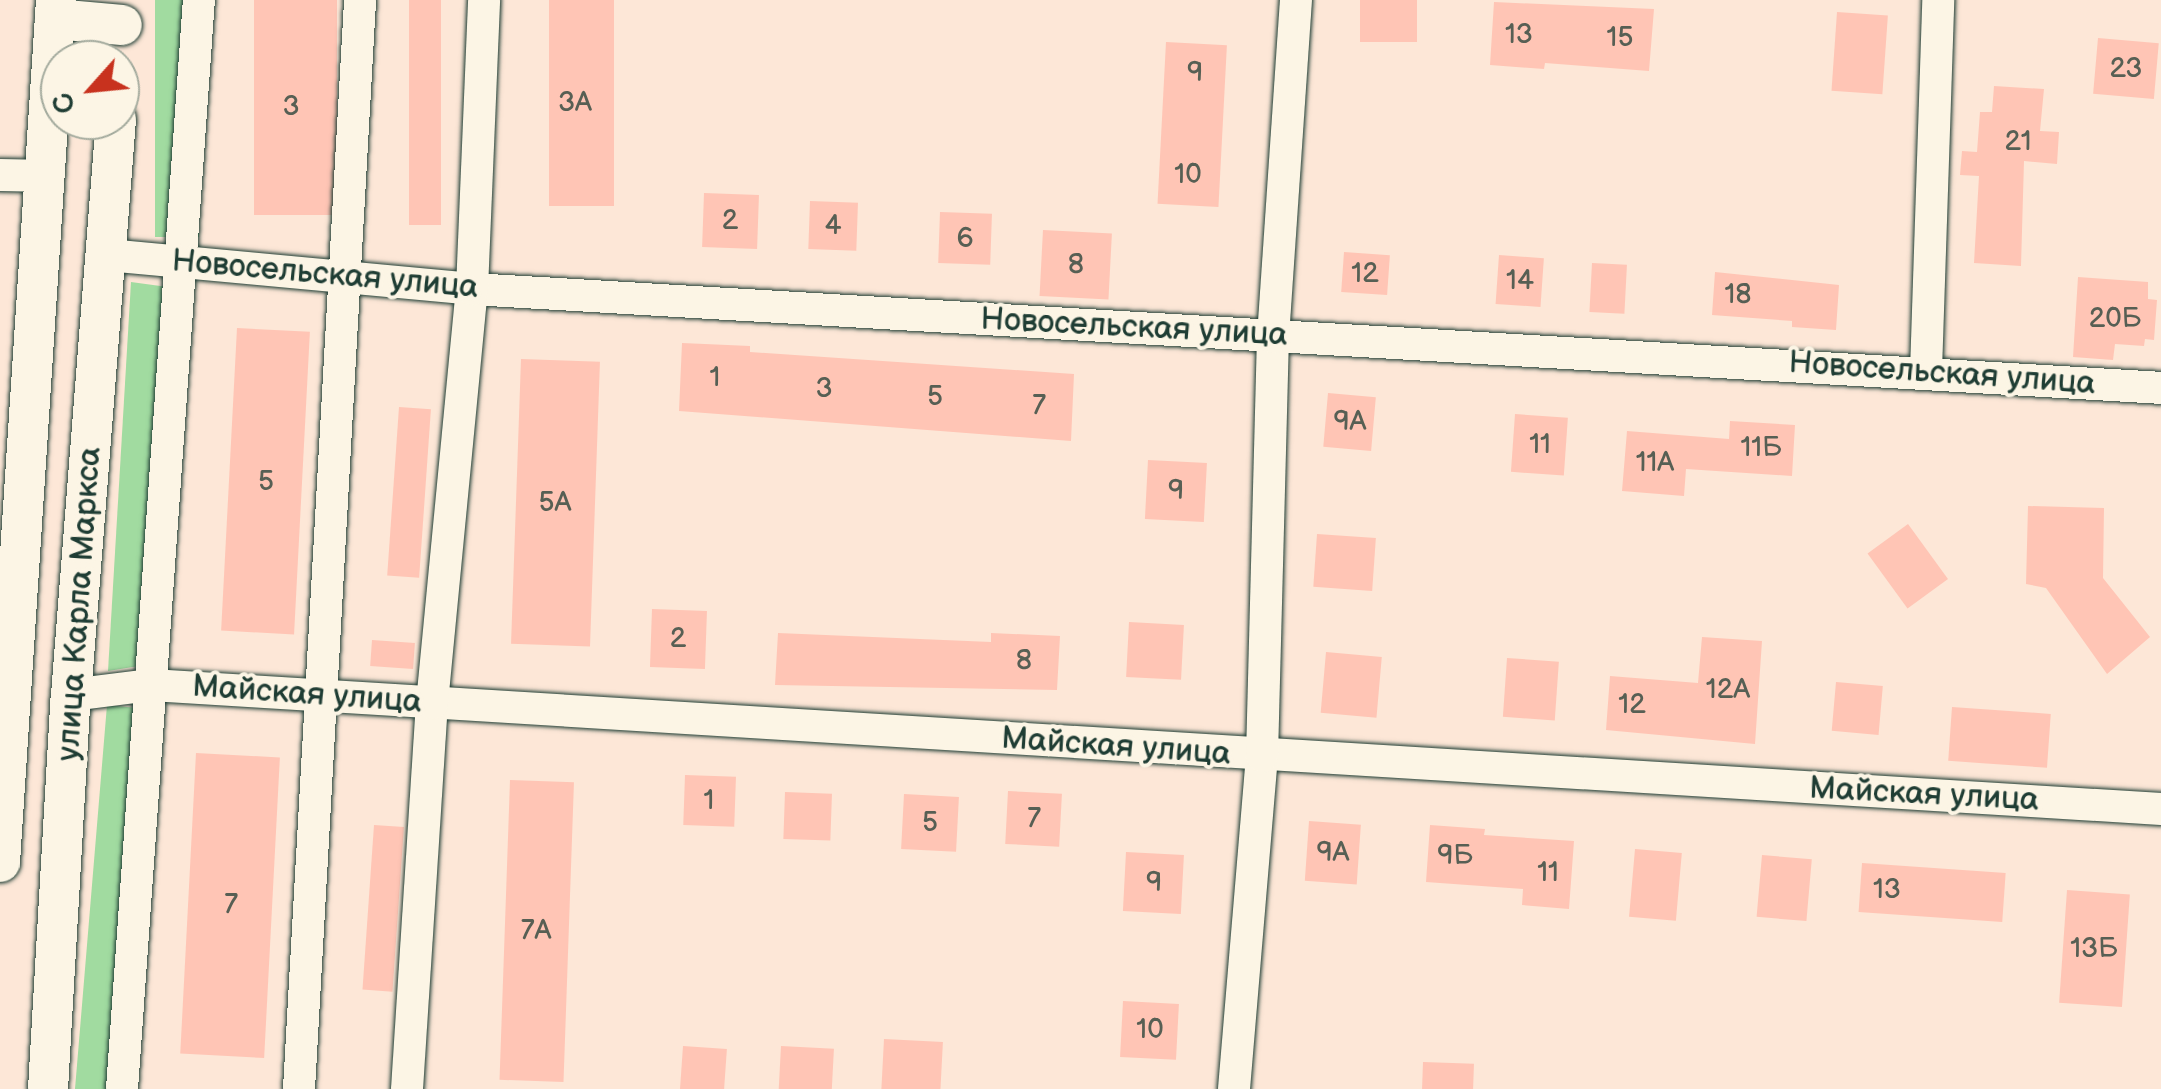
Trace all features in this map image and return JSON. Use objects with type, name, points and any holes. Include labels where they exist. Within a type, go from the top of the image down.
[{"type":"main road","points":[[55,10],[121,28]]},
{"type":"main road","name":"улица Карла Маркса","points":[[0,862],[55,10]]},
{"type":"main road","name":"улица Карла Маркса","points":[[48,1089],[71,695],[115,140]]},
{"type":"street","points":[[122,1089],[200,0]]},
{"type":"street","points":[[299,1089],[341,276],[360,0]]},
{"type":"street","points":[[407,1089],[432,703],[472,289],[484,0]]},
{"type":"street","points":[[1234,1089],[1262,756],[1273,337],[1296,0]]},
{"type":"street","points":[[1926,371],[1938,0]]},
{"type":"street","points":[[0,175],[46,176]]},
{"type":"street","name":"Новосельская улица","points":[[107,255],[472,289],[1926,371],[2161,388]]},
{"type":"street","name":"Майская улица","points":[[71,695],[151,685],[2161,809]]},
{"type":"green space","points":[[155,0],[199,0],[199,237],[155,237]]},
{"type":"green space","points":[[131,282],[175,288],[139,666],[108,671]]},
{"type":"green space","points":[[107,705],[137,708],[117,1089],[75,1089]]},
{"type":"building","points":[[254,0],[337,0],[337,215],[254,215]]},
{"type":"building","points":[[409,0],[441,0],[441,225],[409,225]]},
{"type":"building","points":[[549,0],[614,0],[614,206],[549,206]]},
{"type":"building","points":[[1360,0],[1417,0],[1417,42],[1360,42]]},
{"type":"building","points":[[1494,2],[1654,9],[1649,71],[1545,63],[1544,69],[1490,65]]},
{"type":"building","points":[[1837,12],[1888,16],[1882,94],[1831,91]]},
{"type":"building","points":[[2098,38],[2159,43],[2154,99],[2093,94]]},
{"type":"building","points":[[1166,42],[1227,45],[1218,207],[1158,204]]},
{"type":"building","points":[[1994,86],[2044,89],[2040,131],[2059,132],[2057,164],[2024,161],[2021,266],[1974,263],[1979,176],[1960,175],[1962,151],[1977,152],[1980,112],[1992,112]]},
{"type":"building","points":[[704,193],[759,195],[757,249],[702,247]]},
{"type":"building","points":[[810,201],[858,203],[856,251],[808,249]]},
{"type":"building","points":[[940,212],[992,214],[990,265],[938,263]]},
{"type":"building","points":[[1043,230],[1112,234],[1108,300],[1040,296]]},
{"type":"building","points":[[1344,252],[1390,255],[1387,295],[1341,292]]},
{"type":"building","points":[[1499,255],[1544,258],[1540,307],[1496,304]]},
{"type":"building","points":[[1592,263],[1627,265],[1624,314],[1589,312]]},
{"type":"building","points":[[1715,272],[1839,285],[1836,330],[1792,327],[1792,321],[1712,315]]},
{"type":"building","points":[[2078,277],[2148,282],[2148,299],[2157,300],[2154,340],[2145,339],[2144,346],[2115,344],[2113,360],[2073,357]]},
{"type":"building","points":[[237,328],[310,332],[294,634],[221,631]]},
{"type":"building","points":[[682,343],[750,346],[750,352],[1074,374],[1071,441],[679,411]]},
{"type":"building","points":[[521,359],[600,362],[590,647],[511,644]]},
{"type":"building","points":[[1328,393],[1376,397],[1371,451],[1323,447]]},
{"type":"building","points":[[399,407],[431,409],[419,578],[387,576]]},
{"type":"building","points":[[1515,414],[1568,418],[1564,476],[1511,472]]},
{"type":"building","points":[[1730,421],[1795,425],[1792,476],[1686,469],[1684,496],[1622,491],[1627,431],[1729,439]]},
{"type":"building","points":[[1148,460],[1207,463],[1204,522],[1145,519]]},
{"type":"building","points":[[2028,506],[2104,508],[2103,578],[2150,637],[2107,674],[2046,588],[2026,584]]},
{"type":"building","points":[[1908,524],[1948,579],[1908,608],[1868,553]]},
{"type":"building","points":[[1317,534],[1376,538],[1372,591],[1313,587]]},
{"type":"building","points":[[652,609],[707,611],[705,669],[650,667]]},
{"type":"building","points":[[1129,622],[1184,625],[1181,680],[1126,677]]},
{"type":"building","points":[[778,633],[991,642],[991,633],[1060,636],[1057,690],[775,685]]},
{"type":"building","points":[[1702,637],[1762,641],[1755,744],[1606,730],[1610,676],[1698,683]]},
{"type":"building","points":[[372,640],[415,643],[413,669],[370,666]]},
{"type":"building","points":[[1326,652],[1382,657],[1376,718],[1321,713]]},
{"type":"building","points":[[1507,658],[1559,662],[1555,720],[1503,717]]},
{"type":"building","points":[[1836,682],[1883,686],[1879,735],[1832,731]]},
{"type":"building","points":[[1952,707],[2051,714],[2047,768],[1948,761]]},
{"type":"building","points":[[196,753],[280,757],[264,1058],[180,1054]]},
{"type":"building","points":[[685,775],[736,777],[734,827],[683,825]]},
{"type":"building","points":[[510,780],[574,782],[563,1082],[500,1080]]},
{"type":"building","points":[[1008,791],[1062,794],[1059,847],[1005,844]]},
{"type":"building","points":[[785,792],[832,794],[830,841],[783,839]]},
{"type":"building","points":[[904,794],[959,797],[956,852],[901,849]]},
{"type":"building","points":[[1309,821],[1361,825],[1357,884],[1305,881]]},
{"type":"building","points":[[374,825],[404,827],[392,992],[362,990]]},
{"type":"building","points":[[1430,825],[1485,829],[1484,835],[1574,841],[1569,909],[1522,905],[1523,889],[1426,882]]},
{"type":"building","points":[[1635,849],[1682,853],[1676,921],[1629,917]]},
{"type":"building","points":[[1126,852],[1184,855],[1181,914],[1123,911]]},
{"type":"building","points":[[1762,855],[1812,859],[1806,921],[1757,917]]},
{"type":"building","points":[[1862,863],[2006,873],[2002,922],[1859,912]]},
{"type":"building","points":[[2067,890],[2130,894],[2122,1007],[2059,1003]]},
{"type":"building","points":[[1123,1001],[1179,1004],[1176,1060],[1120,1057]]},
{"type":"building","points":[[884,1039],[943,1042],[940,1089],[881,1089]]},
{"type":"building","points":[[683,1046],[727,1049],[724,1089],[680,1089]]},
{"type":"building","points":[[781,1046],[834,1049],[832,1089],[779,1089]]},
{"type":"building","points":[[1423,1062],[1474,1064],[1473,1089],[1422,1089]]}]
